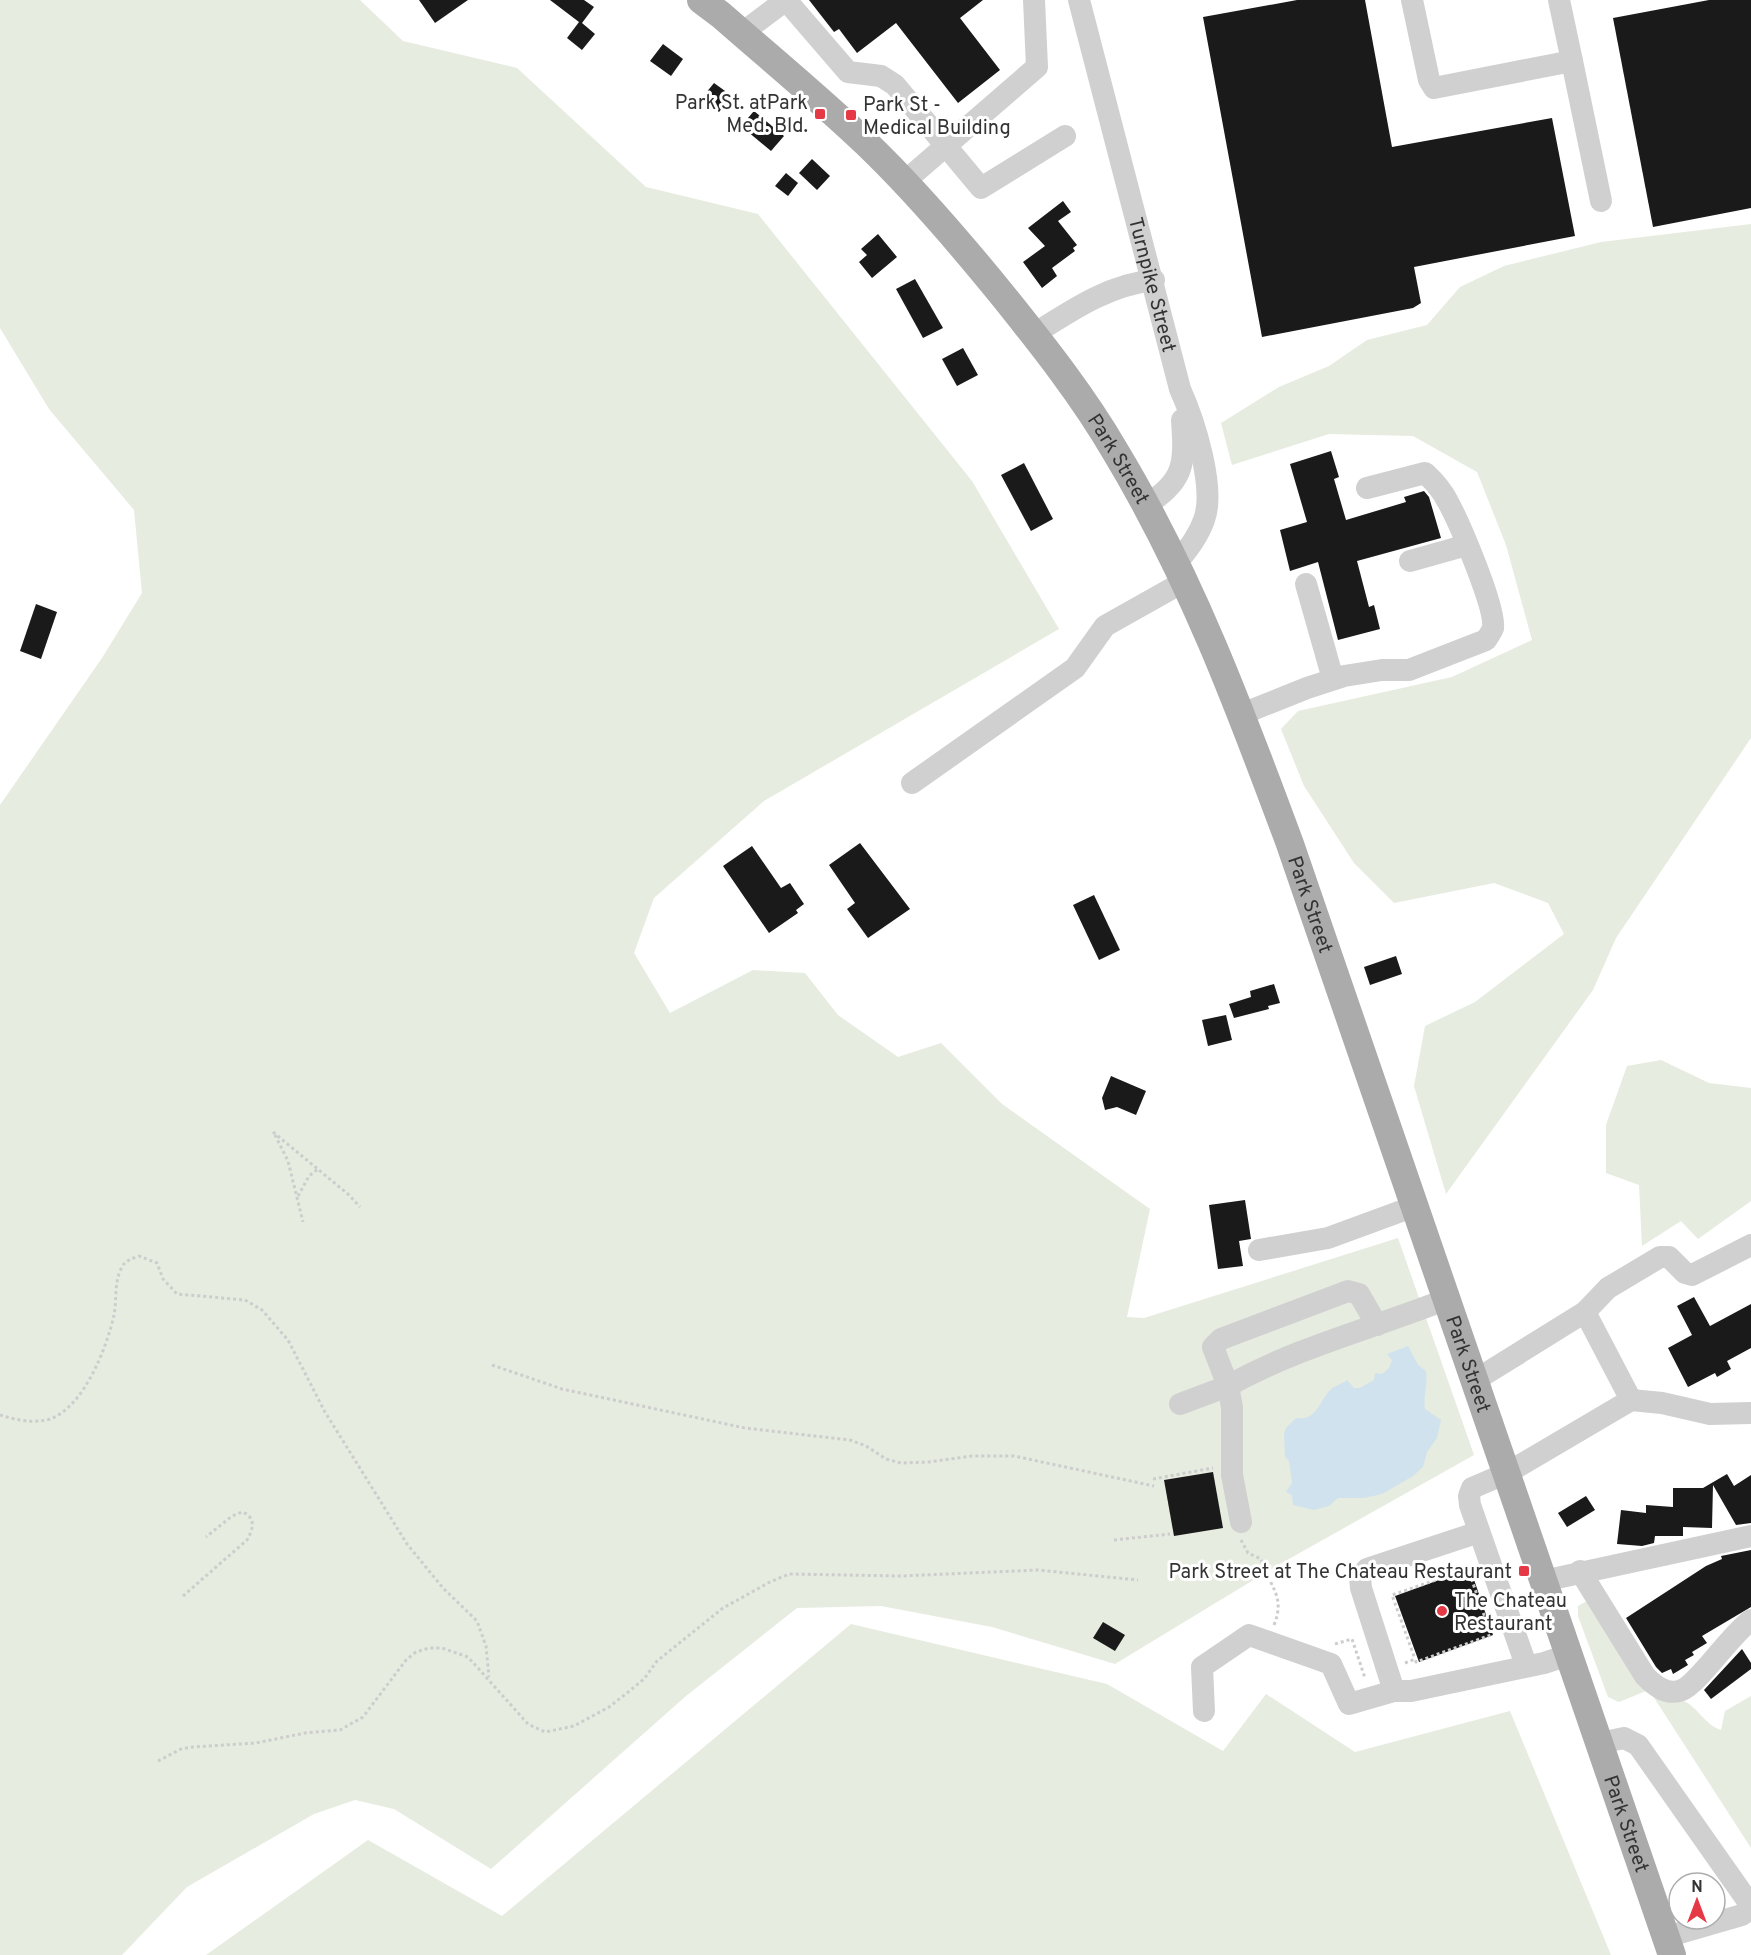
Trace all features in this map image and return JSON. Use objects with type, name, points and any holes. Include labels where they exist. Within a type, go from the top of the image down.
[{"type":"main road","name":"Park Street","points":[[716,4],[742,33],[829,109],[904,182],[949,230],[1034,334],[1087,406],[1146,505],[1181,572],[1242,714],[1448,1299],[1474,1381],[1669,1946]]},
{"type":"street","points":[[742,33],[786,0],[849,72],[881,76],[895,85],[981,188],[1065,136]]},
{"type":"street","points":[[904,182],[1037,67],[1034,0]]},
{"type":"street","name":"Turnpike Street","points":[[1079,0],[1154,280],[1180,389],[1200,451],[1207,500],[1205,519],[1181,572]]},
{"type":"street","points":[[1412,0],[1429,80],[1434,88],[1572,61]]},
{"type":"street","points":[[1559,0],[1601,201]]},
{"type":"street","points":[[1034,334],[1093,297],[1139,282],[1154,280]]},
{"type":"street","points":[[1146,505],[1165,494],[1176,482],[1182,468],[1184,451],[1180,389]]},
{"type":"street","points":[[1242,714],[1333,679],[1382,670],[1409,670],[1486,640],[1493,628],[1491,610],[1467,546],[1449,503],[1436,483],[1425,473],[1367,488]]},
{"type":"street","points":[[1410,561],[1467,546]]},
{"type":"street","points":[[912,783],[1075,668],[1105,626],[1181,572]]},
{"type":"street","points":[[1305,584],[1333,679]]},
{"type":"street","points":[[1258,1250],[1328,1238],[1415,1206]]},
{"type":"street","points":[[1474,1381],[1585,1312],[1608,1288],[1660,1257],[1669,1257],[1685,1273],[1692,1275],[1751,1245]]},
{"type":"street","points":[[1241,1522],[1232,1475],[1232,1407],[1228,1386],[1213,1347],[1221,1339],[1348,1291],[1359,1294],[1377,1325]]},
{"type":"street","points":[[1180,1404],[1228,1386],[1262,1367],[1448,1299]]},
{"type":"street","points":[[1585,1312],[1631,1401]]},
{"type":"street","points":[[1526,1665],[1468,1500],[1472,1488],[1507,1473],[1631,1401],[1662,1403],[1710,1414],[1751,1413]]},
{"type":"street","points":[[1394,1690],[1361,1588],[1363,1572],[1366,1569],[1479,1532]]},
{"type":"street","points":[[1543,1581],[1751,1536]]},
{"type":"street","points":[[1581,1571],[1645,1676],[1659,1688],[1667,1691],[1687,1688],[1751,1620]]},
{"type":"street","points":[[1203,1710],[1202,1667],[1249,1635],[1333,1666],[1349,1704],[1394,1690],[1411,1691],[1544,1663],[1568,1655]]},
{"type":"street","points":[[1600,1743],[1623,1738],[1638,1745],[1749,1903],[1749,1909],[1742,1915],[1669,1946]]},
{"type":"path","points":[[303,1221],[288,1161],[273,1132],[360,1207]]},
{"type":"path","points":[[297,1198],[305,1181],[318,1169]]},
{"type":"path","points":[[0,1415],[19,1421],[34,1421],[48,1419],[68,1407],[85,1386],[105,1347],[117,1298],[118,1278],[121,1267],[128,1260],[139,1256],[157,1263],[164,1279],[177,1294],[245,1300],[262,1310],[288,1340],[325,1412],[407,1544],[443,1587],[477,1621],[486,1646],[489,1679]]},
{"type":"path","points":[[492,1365],[562,1389],[716,1422],[850,1440],[866,1446],[885,1459],[901,1463],[972,1456],[1014,1456],[1154,1486]]},
{"type":"path","points":[[183,1596],[247,1540],[252,1531],[252,1520],[247,1514],[237,1513],[206,1537]]},
{"type":"path","points":[[1114,1540],[1170,1534]]},
{"type":"path","points":[[158,1761],[181,1749],[256,1743],[305,1733],[340,1730],[363,1717],[406,1660],[416,1652],[429,1648],[442,1648],[468,1657],[528,1724],[545,1732],[574,1726],[609,1707],[644,1679],[666,1653],[723,1608],[789,1574],[902,1576],[1038,1570],[1138,1580]]},
{"type":"shaded area","points":[[0,0],[360,0],[403,41],[517,68],[646,187],[758,214],[972,481],[1059,629],[764,801],[654,898],[634,953],[670,1013],[753,970],[805,973],[838,1015],[898,1057],[941,1043],[1002,1104],[1150,1209],[1127,1317],[1144,1318],[1398,1238],[1474,1455],[1280,1564],[1115,1664],[992,1627],[881,1606],[797,1608],[686,1696],[491,1869],[394,1809],[355,1800],[314,1814],[187,1887],[122,1955],[0,1955],[0,805],[102,658],[142,593],[134,510],[49,409],[0,328]]},
{"type":"shaded area","points":[[1751,224],[1751,738],[1616,938],[1593,990],[1446,1194],[1414,1086],[1425,1026],[1475,1002],[1564,934],[1548,903],[1494,883],[1394,903],[1354,863],[1304,786],[1281,729],[1298,711],[1452,677],[1532,640],[1506,545],[1477,472],[1413,436],[1329,434],[1232,465],[1221,423],[1279,387],[1329,366],[1367,340],[1427,325],[1460,287],[1504,266],[1601,242]]},
{"type":"shaded area","points":[[1661,1060],[1709,1083],[1751,1088],[1751,1201],[1698,1239],[1681,1221],[1642,1246],[1639,1185],[1606,1173],[1606,1125],[1627,1066]]},
{"type":"shaded area","points":[[1587,1601],[1679,1699],[1686,1702],[1715,1727],[1721,1730],[1725,1711],[1751,1696],[1751,1848],[1651,1693],[1646,1691],[1619,1702],[1608,1697],[1578,1616],[1578,1606]]},
{"type":"shaded area","points":[[851,1624],[1107,1684],[1223,1751],[1266,1694],[1355,1752],[1510,1711],[1611,1955],[206,1955],[368,1840],[502,1916]]},
{"type":"water","points":[[1408,1346],[1418,1365],[1426,1371],[1425,1409],[1441,1420],[1437,1438],[1427,1452],[1423,1467],[1413,1476],[1382,1494],[1364,1498],[1338,1498],[1329,1506],[1314,1510],[1293,1505],[1292,1495],[1286,1492],[1292,1483],[1289,1461],[1285,1457],[1286,1428],[1296,1418],[1308,1417],[1312,1414],[1334,1387],[1347,1380],[1354,1388],[1360,1388],[1374,1380],[1375,1373],[1382,1374],[1389,1368],[1392,1360],[1387,1354]]},
{"type":"building","points":[[419,0],[468,0],[435,23]]},
{"type":"building","points":[[550,0],[584,0],[594,7],[582,23],[595,34],[582,50],[567,38],[579,22]]},
{"type":"building","points":[[809,0],[983,0],[960,18],[1000,70],[958,103],[896,23],[857,53],[839,29],[834,32]]},
{"type":"building","points":[[1297,0],[1365,0],[1392,147],[1552,118],[1575,236],[1414,267],[1421,303],[1413,308],[1262,337],[1203,17]]},
{"type":"building","points":[[1709,0],[1751,0],[1751,208],[1653,227],[1613,18]]},
{"type":"building","points":[[663,44],[683,59],[671,76],[650,61]]},
{"type":"building","points":[[714,83],[732,96],[719,112],[701,99]]},
{"type":"building","points":[[754,111],[784,136],[771,151],[741,126]]},
{"type":"building","points":[[812,159],[830,176],[817,190],[799,173]]},
{"type":"building","points":[[786,173],[798,183],[788,196],[775,186]]},
{"type":"building","points":[[1063,201],[1071,212],[1058,221],[1077,245],[1073,248],[1075,251],[1052,268],[1057,276],[1042,288],[1023,262],[1045,246],[1028,228]]},
{"type":"building","points":[[878,234],[897,257],[872,278],[859,262],[867,255],[861,249]]},
{"type":"building","points":[[915,279],[943,328],[923,338],[896,289]]},
{"type":"building","points":[[963,348],[978,375],[957,386],[942,359]]},
{"type":"building","points":[[1331,451],[1339,477],[1334,479],[1346,520],[1406,502],[1404,497],[1424,491],[1429,497],[1441,538],[1357,561],[1369,607],[1374,605],[1380,629],[1338,640],[1318,562],[1290,571],[1280,530],[1307,522],[1290,464]]},
{"type":"building","points":[[1024,463],[1053,519],[1031,531],[1001,475]]},
{"type":"building","points":[[36,604],[57,612],[41,659],[20,651]]},
{"type":"building","points":[[860,843],[910,909],[868,938],[847,909],[855,903],[829,865]]},
{"type":"building","points":[[752,846],[781,888],[790,883],[804,904],[796,910],[798,913],[769,933],[723,866]]},
{"type":"building","points":[[1094,895],[1120,950],[1099,960],[1073,905]]},
{"type":"building","points":[[1396,956],[1402,974],[1370,985],[1364,967]]},
{"type":"building","points":[[1274,984],[1280,1003],[1268,1006],[1269,1009],[1234,1018],[1229,1004],[1251,997],[1250,991]]},
{"type":"building","points":[[1226,1015],[1232,1040],[1208,1046],[1202,1020]]},
{"type":"building","points":[[1111,1076],[1146,1091],[1136,1115],[1117,1107],[1105,1110],[1102,1098]]},
{"type":"building","points":[[1245,1200],[1251,1239],[1239,1241],[1243,1266],[1218,1269],[1209,1205]]},
{"type":"building","points":[[1694,1297],[1710,1326],[1751,1304],[1751,1348],[1727,1361],[1731,1369],[1717,1377],[1715,1373],[1688,1387],[1668,1348],[1692,1335],[1677,1306]]},
{"type":"building","points":[[1213,1472],[1223,1528],[1174,1536],[1164,1480]]},
{"type":"building","points":[[1727,1474],[1734,1486],[1751,1475],[1751,1523],[1736,1525],[1713,1485],[1712,1528],[1683,1527],[1683,1536],[1655,1536],[1654,1543],[1642,1546],[1617,1544],[1621,1510],[1646,1513],[1646,1505],[1673,1507],[1673,1488],[1703,1488]]},
{"type":"building","points":[[1586,1496],[1595,1510],[1567,1527],[1558,1513]]},
{"type":"building","points":[[1751,1550],[1751,1607],[1702,1636],[1707,1643],[1692,1652],[1694,1655],[1685,1660],[1688,1665],[1673,1674],[1671,1669],[1662,1673],[1626,1618],[1706,1566],[1722,1559],[1721,1556]]},
{"type":"building","name":"The Chateau Restaurant","points":[[1469,1565],[1493,1635],[1419,1662],[1395,1596],[1439,1580],[1438,1576]]},
{"type":"building","points":[[1103,1622],[1125,1635],[1115,1651],[1093,1638]]},
{"type":"building","points":[[1742,1649],[1751,1663],[1751,1669],[1711,1699],[1704,1690]]},
{"type":"place","name":"Park St. atPark Med. Bld.","points":[[820,114]]},
{"type":"place","name":"Park St - Medical Building","points":[[851,115]]},
{"type":"place","name":"Park Street at The Chateau Restaurant","points":[[1524,1571]]},
{"type":"place","name":"The Chateau Restaurant","points":[[1442,1611]]}]
